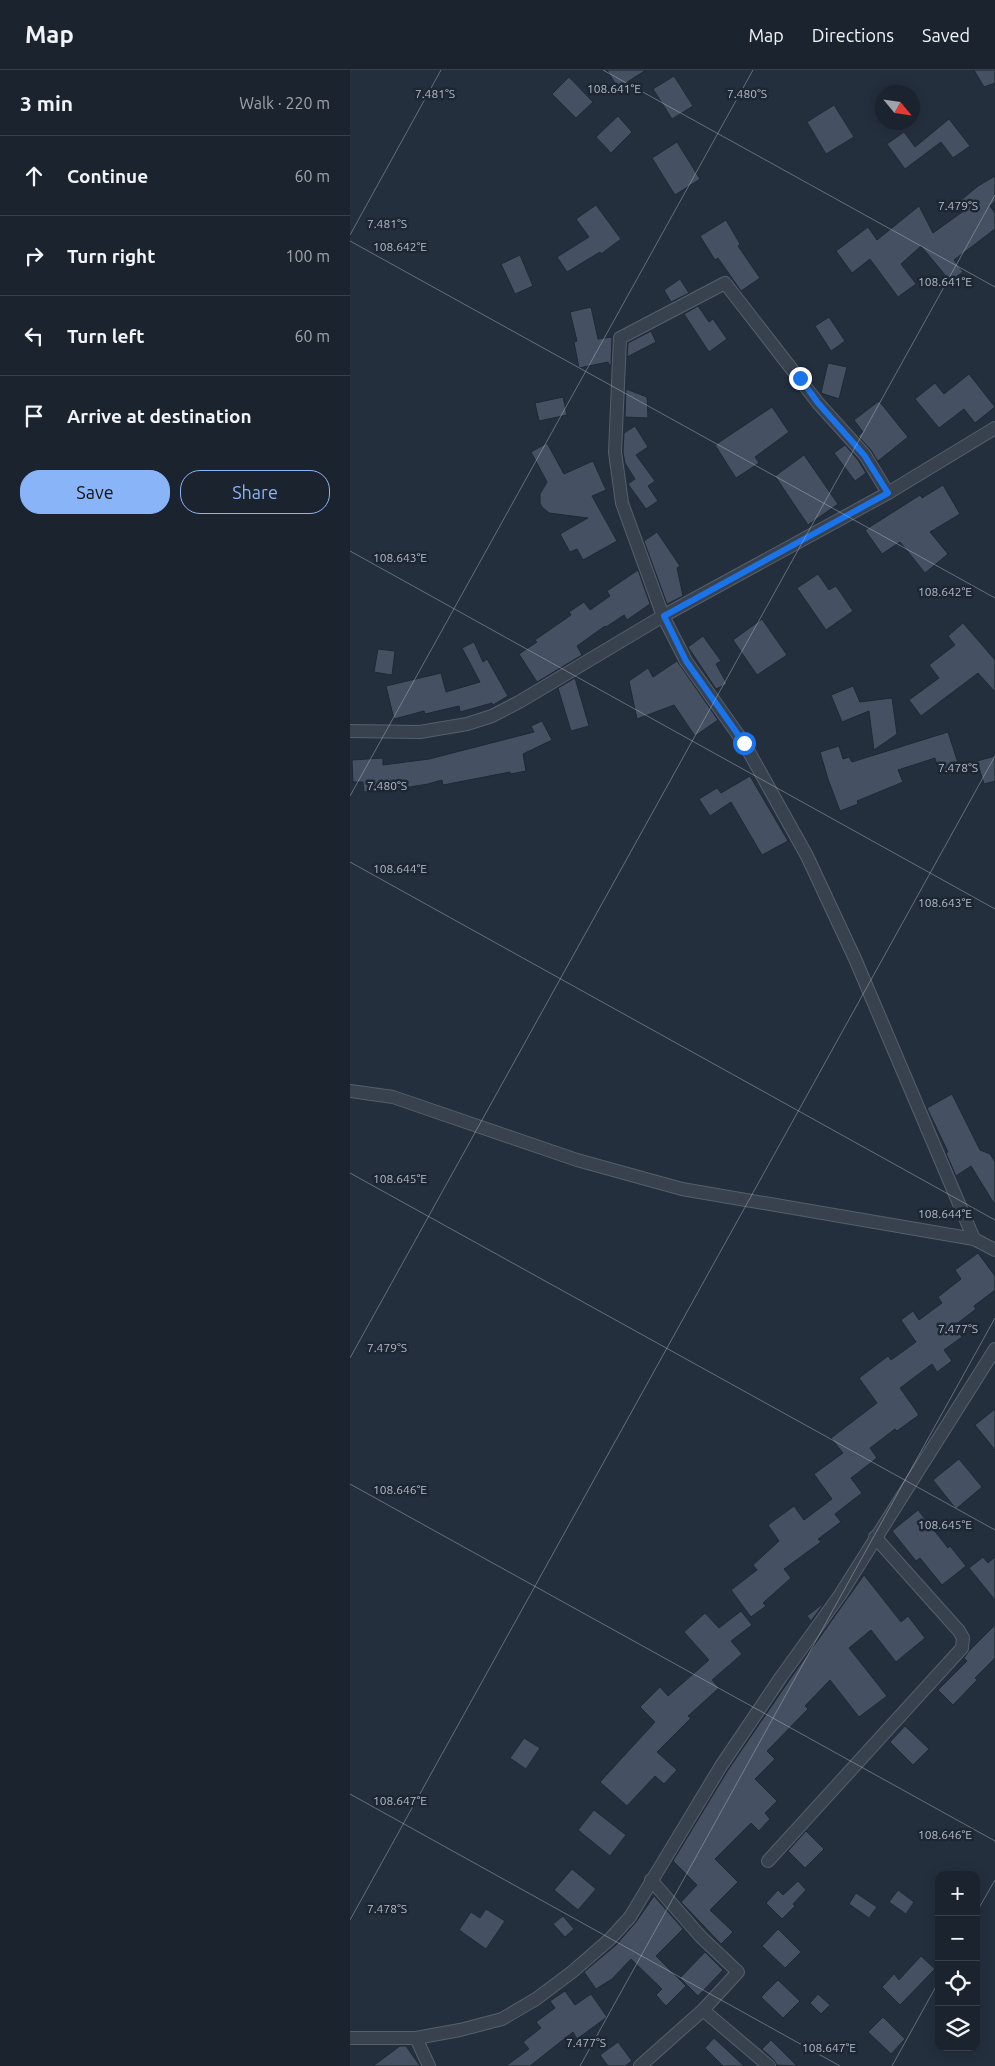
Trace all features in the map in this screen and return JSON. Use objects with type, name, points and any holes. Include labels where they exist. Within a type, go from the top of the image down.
[{"type":"street","points":[[888,493],[864,455],[818,403],[725,283],[620,338],[615,452],[621,494],[637,545],[664,616],[686,661],[744,743],[807,856],[856,961],[974,1239]]},
{"type":"street","points":[[350,731],[429,730],[467,724],[492,716],[664,616],[888,493],[995,428]]},
{"type":"street","points":[[350,1091],[394,1097],[577,1160],[682,1189],[974,1239],[995,1250]]},
{"type":"street","points":[[350,2038],[416,2038],[460,2030],[502,2019],[536,1999],[572,1972],[610,1939],[630,1918],[651,1880],[721,1766],[781,1677],[840,1595],[995,1349]]},
{"type":"street","points":[[768,1861],[962,1648],[963,1638],[959,1631],[875,1537]]},
{"type":"street","points":[[640,2066],[703,2010],[738,1972],[701,1937],[651,1880]]},
{"type":"street","points":[[703,2010],[769,2066]]},
{"type":"street","points":[[416,2038],[430,2066]]},
{"type":"building","points":[[607,70],[646,70],[618,88]]},
{"type":"building","points":[[974,70],[995,70],[995,83],[984,87]]},
{"type":"building","points":[[674,76],[693,106],[672,119],[653,89]]},
{"type":"building","points":[[569,77],[593,102],[576,118],[552,94]]},
{"type":"building","points":[[834,105],[854,137],[826,154],[807,122]]},
{"type":"building","points":[[618,116],[632,132],[611,153],[596,137]]},
{"type":"building","points":[[949,119],[970,146],[953,158],[941,142],[905,169],[887,144],[904,132],[915,147]]},
{"type":"building","points":[[677,142],[700,179],[675,195],[652,158]]},
{"type":"building","points":[[995,176],[995,201],[990,206],[995,213],[995,229],[954,260],[963,272],[950,281],[921,246],[901,264],[916,284],[898,297],[870,259],[852,273],[836,251],[868,227],[877,240],[919,206],[933,233],[965,210],[960,201],[978,186]]},
{"type":"building","points":[[596,205],[621,239],[601,254],[600,252],[567,272],[557,257],[589,237],[576,219]]},
{"type":"building","points":[[726,220],[740,244],[738,246],[760,278],[741,291],[718,258],[715,260],[700,236]]},
{"type":"building","points":[[520,255],[533,286],[515,294],[501,264]]},
{"type":"building","points":[[680,279],[689,293],[671,302],[664,290]]},
{"type":"building","points":[[698,306],[709,322],[713,319],[727,339],[709,352],[684,314]]},
{"type":"building","points":[[591,307],[598,339],[612,337],[611,365],[608,362],[579,368],[574,342],[577,341],[570,312]]},
{"type":"building","points":[[829,317],[845,341],[831,351],[815,326]]},
{"type":"building","points":[[651,331],[656,342],[627,357],[628,343]]},
{"type":"building","points":[[828,363],[847,367],[839,399],[821,393]]},
{"type":"building","points":[[969,374],[995,407],[975,423],[964,409],[939,428],[915,399],[935,383],[944,394]]},
{"type":"building","points":[[626,389],[647,397],[648,418],[625,417]]},
{"type":"building","points":[[563,397],[567,415],[539,421],[535,403]]},
{"type":"building","points":[[879,401],[908,437],[878,461],[879,463],[871,450],[858,436],[863,432],[854,420]]},
{"type":"building","points":[[772,407],[789,432],[755,457],[759,463],[736,478],[715,445]]},
{"type":"building","points":[[635,426],[648,447],[636,455],[655,481],[648,486],[658,501],[646,509],[628,484],[635,479],[625,463],[623,452],[624,433]]},
{"type":"building","points":[[547,443],[564,474],[593,461],[606,490],[592,496],[617,541],[583,560],[577,549],[570,552],[560,534],[588,518],[549,513],[540,503],[540,494],[547,482],[531,452]]},
{"type":"building","points":[[845,445],[866,473],[855,481],[834,453]]},
{"type":"building","points":[[804,455],[838,504],[808,525],[775,476]]},
{"type":"building","points":[[943,485],[960,514],[930,532],[948,554],[925,573],[900,542],[882,554],[865,530],[920,495],[922,498]]},
{"type":"building","points":[[657,532],[680,566],[677,568],[683,596],[667,604],[644,541]]},
{"type":"building","points":[[638,570],[650,604],[627,620],[624,615],[605,626],[577,646],[582,655],[537,682],[519,654],[537,642],[535,640],[571,615],[569,612],[584,602],[590,610],[610,596],[607,591]]},
{"type":"building","points":[[818,574],[829,590],[836,586],[853,611],[826,630],[797,588]]},
{"type":"building","points":[[762,619],[787,655],[757,675],[733,640]]},
{"type":"building","points":[[963,623],[995,660],[995,692],[978,673],[921,716],[909,700],[939,678],[929,665],[955,645],[948,636]]},
{"type":"building","points":[[703,636],[721,661],[716,664],[727,684],[716,689],[688,647]]},
{"type":"building","points":[[474,642],[483,662],[487,659],[508,696],[493,705],[492,703],[460,712],[459,706],[425,714],[424,711],[394,719],[386,686],[441,673],[446,692],[480,682],[462,648]]},
{"type":"building","points":[[378,649],[395,651],[392,675],[374,672]]},
{"type":"building","points":[[677,661],[718,720],[695,736],[674,705],[637,719],[629,681],[648,668],[653,677]]},
{"type":"building","points":[[575,678],[589,726],[571,731],[558,688]]},
{"type":"building","points":[[853,686],[860,702],[892,698],[897,734],[874,750],[869,711],[842,722],[831,695]]},
{"type":"building","points":[[542,721],[552,740],[523,754],[526,771],[510,774],[510,772],[443,785],[442,780],[385,791],[364,792],[363,782],[353,782],[352,760],[383,758],[383,765],[429,759],[534,732],[531,726]]},
{"type":"building","points":[[948,732],[959,766],[939,772],[935,758],[898,770],[903,782],[857,801],[858,804],[840,811],[820,752],[839,746],[843,759],[849,757],[852,762]]},
{"type":"building","points":[[995,756],[995,781],[984,784],[977,761]]},
{"type":"building","points":[[750,776],[788,841],[762,855],[731,802],[710,816],[699,799],[717,788],[721,793]]},
{"type":"building","points":[[952,1094],[980,1150],[990,1154],[995,1162],[995,1205],[971,1166],[956,1176],[946,1153],[948,1152],[927,1108]]},
{"type":"building","points":[[978,1253],[995,1276],[995,1290],[974,1306],[976,1309],[954,1326],[962,1337],[944,1350],[952,1361],[937,1372],[932,1364],[900,1388],[919,1415],[897,1431],[895,1429],[870,1448],[877,1458],[851,1478],[862,1493],[835,1514],[841,1522],[818,1539],[821,1542],[784,1569],[791,1578],[763,1603],[766,1606],[751,1617],[731,1590],[757,1570],[753,1565],[779,1541],[768,1525],[794,1506],[804,1520],[832,1499],[814,1474],[843,1453],[831,1438],[877,1403],[859,1378],[888,1356],[891,1360],[916,1342],[901,1320],[913,1311],[919,1320],[942,1303],[938,1297],[961,1279],[955,1270]]},
{"type":"building","points":[[995,1409],[995,1450],[975,1425]]},
{"type":"building","points":[[959,1459],[982,1487],[956,1509],[933,1480]]},
{"type":"building","points":[[918,1510],[948,1548],[950,1546],[966,1566],[942,1585],[920,1558],[916,1561],[892,1531]]},
{"type":"building","points":[[983,1557],[988,1563],[995,1557],[995,1600],[969,1568]]},
{"type":"building","points":[[864,1575],[901,1622],[908,1616],[925,1638],[896,1662],[871,1630],[849,1648],[887,1696],[859,1717],[830,1680],[805,1706],[808,1709],[767,1751],[775,1759],[755,1779],[777,1801],[765,1813],[770,1819],[759,1831],[751,1823],[715,1859],[738,1882],[710,1910],[733,1932],[721,1944],[681,1902],[697,1885],[673,1861],[728,1770]]},
{"type":"building","points":[[825,1602],[811,1621],[807,1616]]},
{"type":"building","points":[[741,1611],[752,1625],[731,1641],[742,1654],[712,1680],[719,1688],[688,1716],[691,1718],[657,1752],[677,1770],[664,1784],[655,1776],[627,1806],[600,1782],[655,1722],[640,1707],[660,1687],[668,1696],[709,1660],[684,1632],[705,1613],[719,1628]]},
{"type":"building","points":[[995,1625],[995,1658],[975,1678],[977,1680],[953,1705],[938,1690],[967,1661],[964,1658],[969,1651]]},
{"type":"building","points":[[905,1726],[929,1749],[913,1765],[890,1742]]},
{"type":"building","points":[[524,1738],[540,1748],[526,1769],[510,1758]]},
{"type":"building","points":[[594,1810],[626,1835],[610,1856],[578,1830]]},
{"type":"building","points":[[806,1831],[824,1849],[805,1868],[788,1851]]},
{"type":"building","points":[[572,1869],[596,1889],[578,1910],[554,1890]]},
{"type":"building","points":[[798,1881],[806,1890],[793,1904],[795,1906],[782,1919],[766,1903],[778,1890],[783,1895]]},
{"type":"building","points":[[898,1890],[914,1902],[906,1914],[889,1902]]},
{"type":"building","points":[[856,1893],[877,1907],[869,1918],[849,1904]]},
{"type":"building","points":[[654,1896],[683,1929],[656,1956],[686,1986],[666,2006],[656,1995],[662,1989],[631,1959],[612,1979],[596,1989],[584,1972],[616,1945],[636,1922]]},
{"type":"building","points":[[486,1909],[505,1921],[486,1949],[459,1930],[471,1912],[480,1918]]},
{"type":"building","points":[[563,1916],[574,1929],[565,1937],[553,1924]]},
{"type":"building","points":[[778,1929],[801,1952],[785,1968],[762,1946]]},
{"type":"building","points":[[705,1952],[723,1970],[698,1996],[680,1978]]},
{"type":"building","points":[[921,1956],[935,1969],[900,2005],[882,1987],[894,1974],[899,1980]]},
{"type":"building","points":[[778,1980],[800,2001],[783,2018],[761,1997]]},
{"type":"building","points":[[565,1991],[575,2005],[591,1994],[607,2017],[577,2039],[573,2032],[530,2066],[506,2066],[529,2049],[523,2042],[541,2028],[536,2022],[555,2008],[550,2001]]},
{"type":"building","points":[[818,1994],[830,2005],[821,2014],[810,2003]]},
{"type":"building","points":[[883,2017],[905,2039],[891,2054],[868,2032]]},
{"type":"building","points":[[714,2038],[744,2066],[723,2066],[705,2048]]},
{"type":"building","points":[[771,2040],[797,2066],[777,2065],[762,2049]]},
{"type":"building","points":[[618,2042],[632,2061],[625,2066],[608,2066],[600,2055]]},
{"type":"building","points":[[400,2046],[406,2046],[420,2066],[373,2066]]},
{"type":"route","points":[[744,743],[686,661],[664,616],[888,493],[864,455],[818,403],[800,378]]}]
